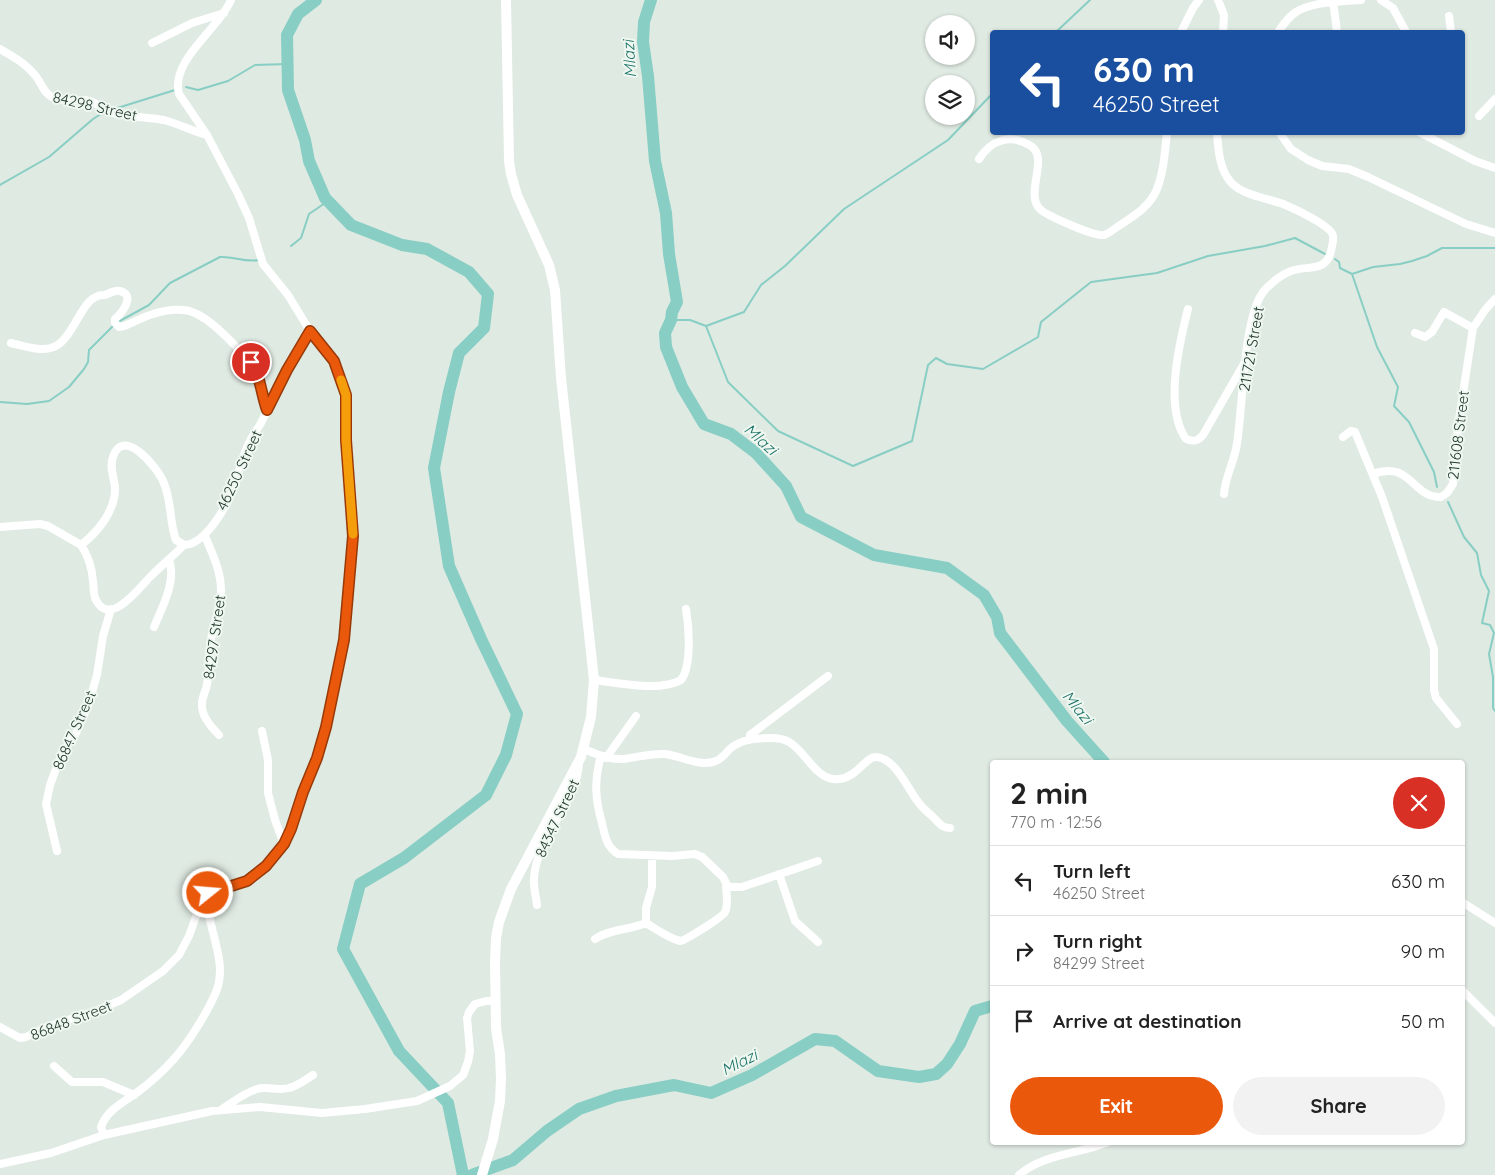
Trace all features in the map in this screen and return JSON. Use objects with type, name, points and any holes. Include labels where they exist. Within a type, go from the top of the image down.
[{"type":"street","points":[[104,1135],[101,1127],[106,1116],[134,1095],[175,1058],[198,1024],[216,991],[220,974],[208,905],[209,890],[247,881],[266,866],[284,844],[317,758],[331,707],[344,640],[353,536],[346,440],[346,395],[334,361],[310,331],[264,264],[249,218],[207,135],[179,94],[177,87],[184,66],[194,50],[224,13],[231,0]]},
{"type":"street","points":[[482,1175],[493,1139],[500,1101],[501,1079],[496,1028],[495,950],[499,922],[504,906],[583,753],[591,717],[594,680],[561,378],[555,290],[549,265],[517,194],[509,161],[506,0]]},
{"type":"street","points":[[1182,30],[1199,0]]},
{"type":"street","points":[[1218,0],[1224,15],[1223,30]]},
{"type":"street","points":[[1280,30],[1295,12],[1305,7],[1334,1],[1361,0]]},
{"type":"street","points":[[1381,0],[1393,8],[1405,30]]},
{"type":"street","points":[[1334,1],[1337,30]]},
{"type":"street","points":[[152,43],[192,23],[224,13]]},
{"type":"street","points":[[1448,16],[1451,30]]},
{"type":"street","name":"84298 Street","points":[[0,49],[31,71],[40,81],[46,94],[55,99],[72,102],[88,101],[96,103],[107,111],[164,120],[186,126],[207,135]]},
{"type":"street","points":[[1479,116],[1495,99]]},
{"type":"street","points":[[980,159],[993,143],[1002,139],[1024,142],[1031,146],[1036,150],[1038,159],[1036,205],[1041,211],[1059,220],[1094,234],[1103,235],[1140,212],[1154,195],[1164,163],[1167,135]]},
{"type":"street","name":"211721 Street","points":[[1217,135],[1222,165],[1227,177],[1235,186],[1255,196],[1285,204],[1331,230],[1333,236],[1329,256],[1325,263],[1316,267],[1291,271],[1279,278],[1263,293],[1256,307],[1246,361],[1237,444],[1226,479],[1224,494]]},
{"type":"street","points":[[1281,135],[1290,149],[1308,160],[1322,166],[1349,169],[1466,224],[1495,233]]},
{"type":"street","points":[[1425,135],[1475,161],[1495,168]]},
{"type":"street","points":[[11,343],[31,348],[46,349],[56,346],[75,325],[80,313],[96,296],[119,291],[124,293],[127,298],[126,306],[115,319],[115,323],[119,327],[155,313],[173,310],[185,310],[196,313],[210,322],[251,362],[256,370],[267,410]]},
{"type":"street","name":"211608 Street","points":[[1372,474],[1382,470],[1397,472],[1409,479],[1425,493],[1437,497],[1441,497],[1450,490],[1453,484],[1458,426],[1473,328],[1495,299]]},
{"type":"street","points":[[1188,309],[1176,366],[1178,422],[1186,439],[1195,441],[1203,435],[1246,361]]},
{"type":"street","points":[[1416,333],[1425,337],[1430,334],[1444,312],[1473,328]]},
{"type":"street","name":"46250 Street","points":[[205,536],[231,494],[250,440],[310,331]]},
{"type":"street","points":[[1343,437],[1351,431],[1355,432],[1372,474],[1434,649],[1434,690],[1436,698],[1457,724]]},
{"type":"street","points":[[81,545],[96,532],[110,508],[114,487],[111,466],[112,458],[120,446],[125,445],[139,451],[160,475],[170,503],[174,534],[180,543],[184,545]]},
{"type":"street","points":[[0,527],[40,524],[48,526],[81,545],[89,557],[96,601],[104,608],[111,609],[122,605],[130,599],[184,545],[193,544],[205,536]]},
{"type":"street","name":"84297 Street","points":[[205,536],[217,565],[221,589],[210,647],[207,685],[202,705],[203,713],[219,735]]},
{"type":"street","points":[[154,627],[169,587],[171,570],[169,560]]},
{"type":"street","name":"86847 Street","points":[[57,851],[46,804],[62,753],[76,733],[88,706],[97,675],[111,609]]},
{"type":"street","points":[[594,680],[648,685],[671,684],[681,680],[684,677],[687,659],[686,609]]},
{"type":"street","points":[[749,740],[750,736],[828,676]]},
{"type":"street","points":[[595,939],[604,934],[626,930],[646,923],[672,938],[680,941],[686,940],[723,915],[727,902],[726,885],[723,877],[695,854],[652,856],[618,854],[612,850],[606,841],[597,807],[596,775],[601,756],[636,716]]},
{"type":"street","points":[[262,731],[268,760],[268,793],[284,844]]},
{"type":"street","points":[[583,753],[623,759],[660,754],[707,763],[715,762],[732,748],[749,740],[778,738],[790,742],[810,764],[822,774],[832,779],[856,773],[871,757],[878,757],[884,759],[904,778],[924,809],[942,826],[950,828]]},
{"type":"street","name":"84347 Street","points":[[537,905],[533,880],[539,854],[556,818],[574,788],[583,753]]},
{"type":"street","points":[[646,923],[646,908],[652,887],[652,856]]},
{"type":"street","points":[[726,885],[731,888],[742,887],[818,861]]},
{"type":"street","points":[[779,874],[795,921],[818,942]]},
{"type":"street","name":"86848 Street","points":[[0,1027],[20,1038],[26,1037],[49,1026],[93,1012],[121,1000],[163,971],[179,955],[208,893]]},
{"type":"street","points":[[1465,904],[1495,923]]},
{"type":"street","points":[[1465,993],[1495,1023]]},
{"type":"street","points":[[0,1164],[51,1153],[104,1135],[194,1114],[220,1110],[260,1107],[322,1113],[417,1101],[444,1089],[463,1075],[470,1051],[469,1012],[475,1004],[496,1001]]},
{"type":"street","points":[[54,1066],[72,1082],[103,1082],[134,1095]]},
{"type":"street","points":[[220,1110],[256,1090],[264,1088],[288,1089],[300,1084],[313,1075]]},
{"type":"street","points":[[1019,1175],[1026,1169],[1044,1161],[1101,1145]]},
{"type":"waterway","points":[[316,0],[298,14],[287,35],[288,90],[305,140],[309,161],[325,198],[351,225],[402,245],[427,249],[469,272],[488,294],[484,328],[459,353],[434,468],[449,566],[517,714],[506,755],[486,795],[404,858],[360,884],[343,949],[399,1051],[448,1103],[463,1175]]},
{"type":"waterway","name":"Mlazi","points":[[651,0],[644,22],[643,42],[648,76],[655,161],[666,213],[669,254],[677,302],[665,333],[666,347],[682,387],[704,424],[731,434],[756,453],[786,486],[801,517],[874,555],[947,568],[984,595],[997,617],[1000,633],[1067,721],[1102,760]]},
{"type":"waterway","points":[[1058,30],[1090,0]]},
{"type":"waterway","points":[[186,87],[198,90],[228,81],[255,65],[287,64]]},
{"type":"waterway","points":[[111,110],[175,90]]},
{"type":"waterway","points":[[671,320],[690,320],[706,326],[744,312],[761,285],[785,266],[844,209],[948,140],[990,96]]},
{"type":"waterway","points":[[0,185],[49,157],[93,119],[104,112]]},
{"type":"waterway","points":[[291,246],[301,238],[309,214],[328,201]]},
{"type":"waterway","points":[[706,326],[728,382],[778,431],[853,466],[912,441],[928,365],[936,358],[947,364],[983,369],[1038,337],[1041,322],[1091,282],[1157,273],[1208,256],[1265,246],[1295,238],[1325,254]]},
{"type":"waterway","points":[[1352,274],[1373,267],[1412,261],[1442,248],[1495,248]]},
{"type":"waterway","points":[[118,322],[149,305],[170,283],[220,257],[249,261],[259,260]]},
{"type":"waterway","points":[[1335,259],[1339,262],[1340,268],[1352,274],[1377,347],[1398,387],[1394,406],[1409,422],[1434,472],[1437,487]]},
{"type":"waterway","points":[[0,402],[27,404],[49,401],[69,387],[88,362],[89,350],[114,325]]},
{"type":"waterway","points":[[1448,502],[1464,537],[1477,553],[1481,575],[1489,591],[1482,623],[1490,625],[1494,633],[1489,654],[1493,677],[1493,708],[1495,711]]},
{"type":"waterway","name":"Mlazi","points":[[472,1175],[513,1160],[547,1131],[579,1109],[616,1096],[674,1085],[711,1093],[752,1075],[815,1039],[835,1041],[878,1071],[919,1077],[936,1074],[947,1064],[960,1044],[975,1011],[990,1007]]},
{"type":"slow traffic","points":[[341,380],[346,395],[346,440],[353,534]]},
{"type":"route","points":[[208,893],[213,888],[238,884],[256,875],[281,850],[288,836],[317,758],[331,707],[344,640],[349,590],[353,536],[346,440],[346,395],[334,361],[310,331],[287,370],[267,410],[263,400],[260,381],[251,362]]}]
